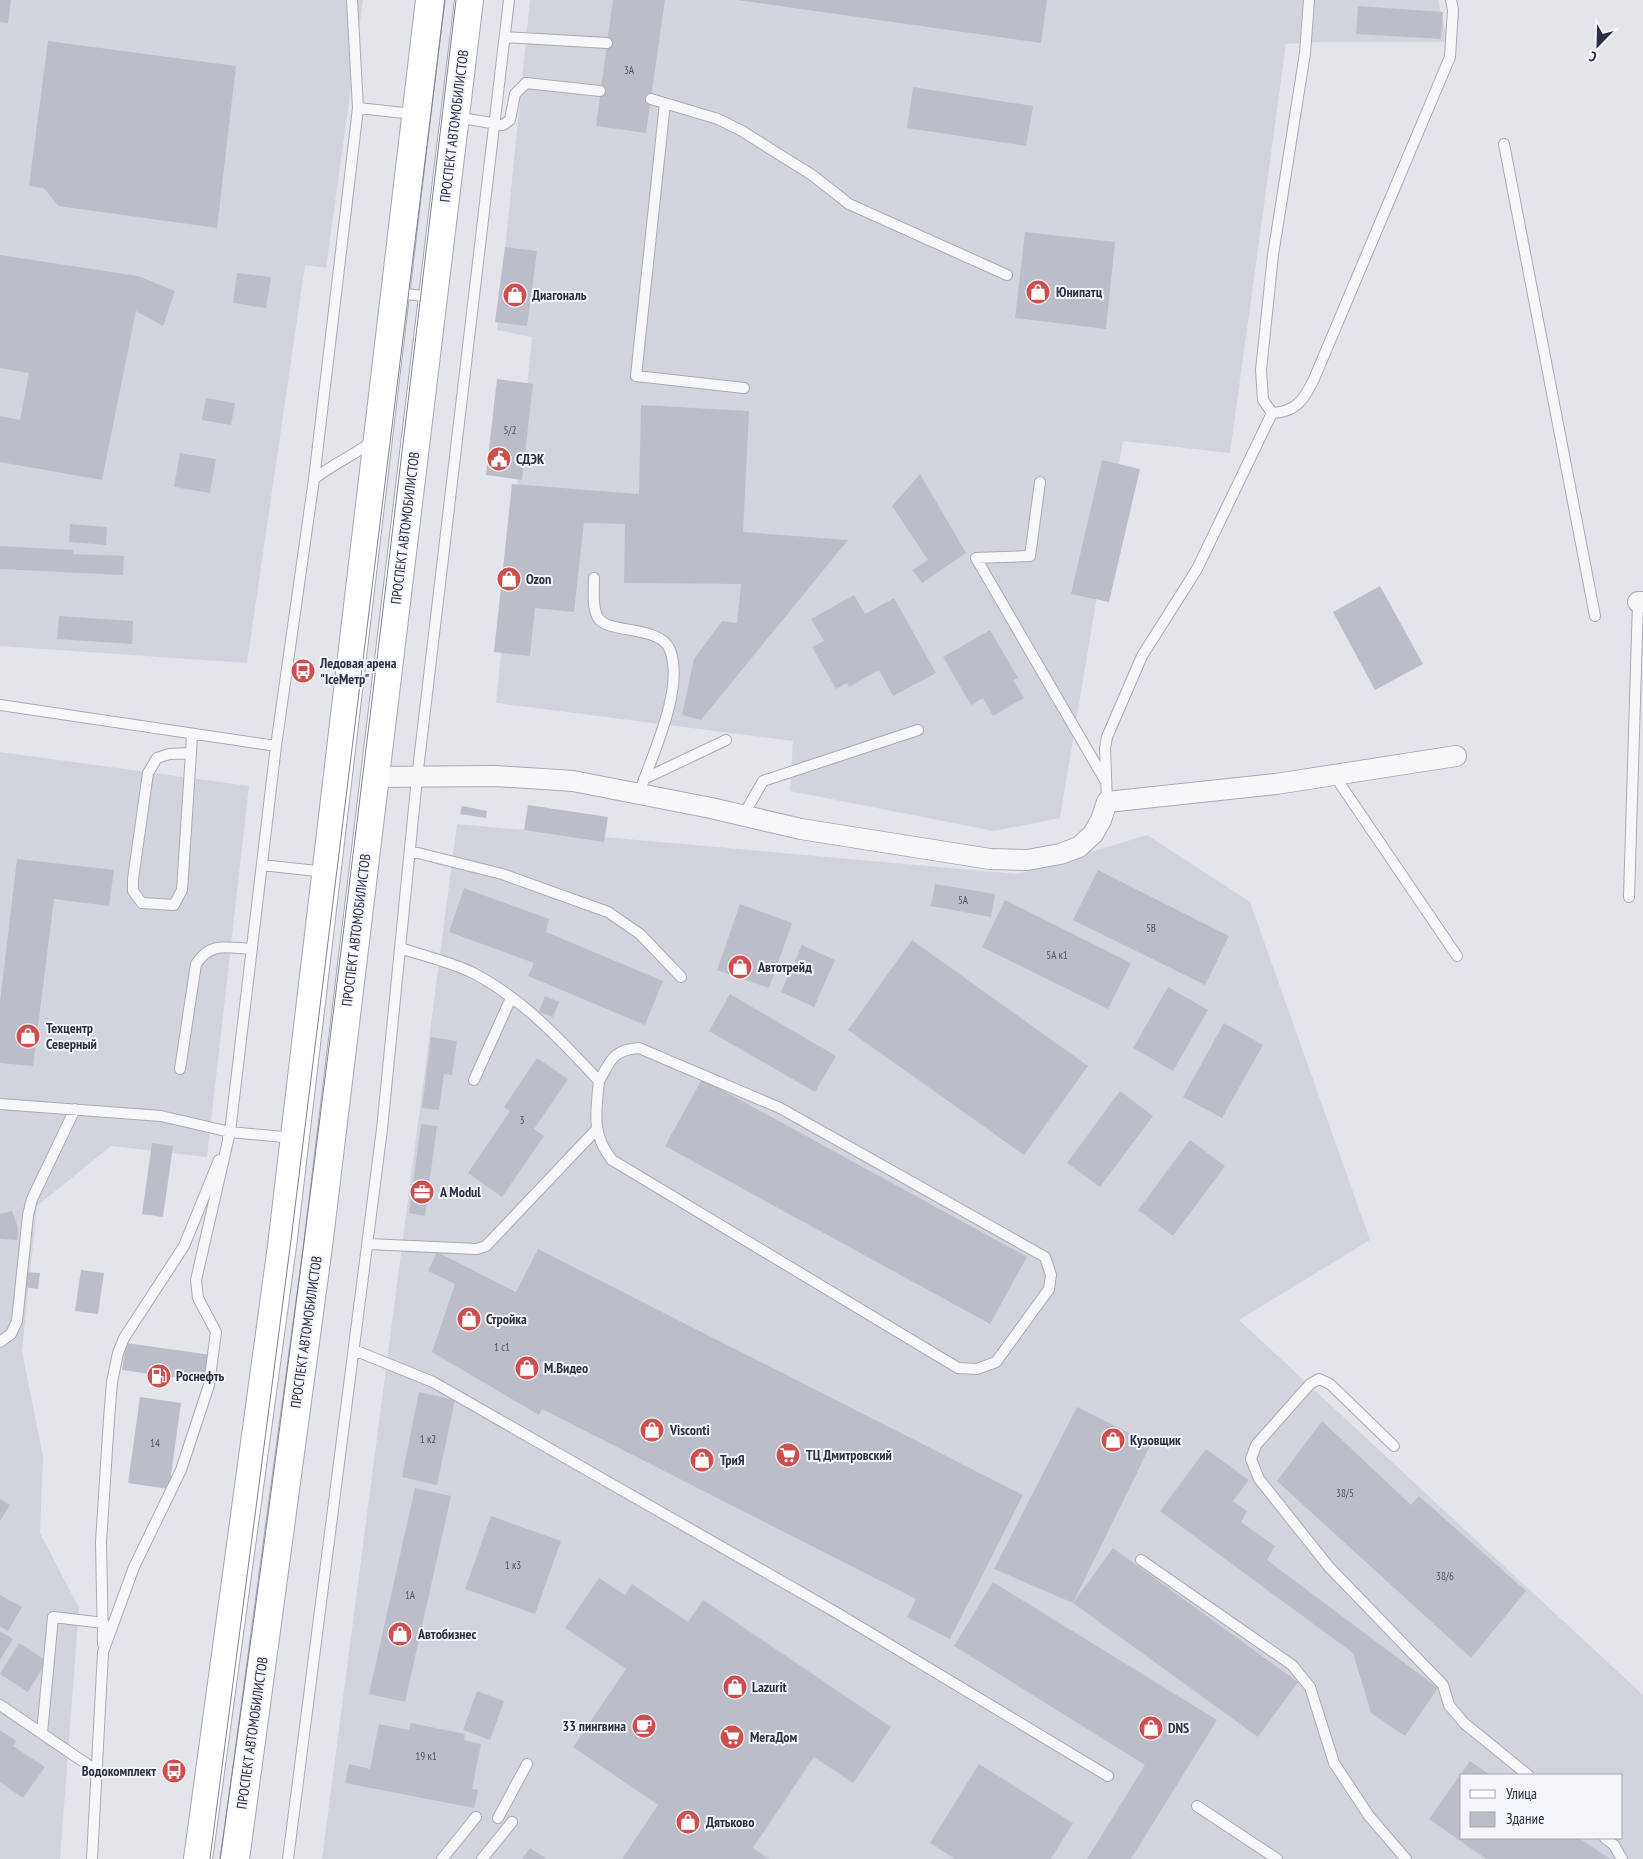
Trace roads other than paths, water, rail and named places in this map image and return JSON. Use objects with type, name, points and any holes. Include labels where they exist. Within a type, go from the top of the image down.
[{"type":"main road","points":[[198,1859],[282,1246],[397,293],[430,0]]},
{"type":"main road","name":"ПРОСПЕКТ АВТОМОБИЛИСТОВ","points":[[235,1859],[318,1246],[469,0]]},
{"type":"street","points":[[375,777],[495,776],[642,786],[743,816],[801,829],[990,859],[1027,860],[1060,854],[1079,847],[1093,834],[1101,820],[1106,792],[1276,784],[1456,756]]},
{"type":"lane","points":[[103,1652],[134,1567],[182,1470],[209,1386],[216,1332],[198,1298],[196,1280],[230,1132],[276,746],[314,479],[358,108],[352,0]]},
{"type":"lane","points":[[288,1859],[382,1129],[417,778],[509,0]]},
{"type":"lane","points":[[1272,413],[1263,400],[1261,370],[1273,255],[1305,53],[1309,0]]},
{"type":"lane","points":[[1272,413],[1285,412],[1296,405],[1306,395],[1314,379],[1450,57],[1453,10],[1451,0]]},
{"type":"lane","points":[[505,37],[607,43]]},
{"type":"lane","points":[[455,117],[504,124],[510,120],[515,94],[526,83],[600,91]]},
{"type":"lane","points":[[651,99],[718,119],[742,131],[812,175],[849,204],[1007,275]]},
{"type":"lane","points":[[665,103],[636,376],[744,388]]},
{"type":"lane","points":[[358,108],[416,114]]},
{"type":"lane","points":[[1504,144],[1595,616]]},
{"type":"lane","points":[[397,293],[433,297]]},
{"type":"lane","points":[[1106,792],[1108,737],[1142,656],[1197,569],[1272,413]]},
{"type":"lane","points":[[314,479],[358,452],[380,435]]},
{"type":"lane","points":[[1040,482],[1030,556],[976,558],[1106,792]]},
{"type":"lane","points":[[594,578],[595,608],[598,618],[604,623],[645,633],[661,640],[670,649],[673,669],[671,693],[662,736],[642,786]]},
{"type":"lane","points":[[1629,897],[1640,602]]},
{"type":"lane","points":[[0,704],[276,746]]},
{"type":"lane","points":[[743,816],[763,781],[918,730]]},
{"type":"lane","points":[[191,753],[169,754],[157,758],[148,772],[133,879],[133,891],[142,903],[174,905],[182,890],[191,753],[192,734]]},
{"type":"lane","points":[[642,786],[726,740]]},
{"type":"lane","points":[[1334,775],[1457,956]]},
{"type":"lane","points":[[410,851],[502,874],[608,912],[640,934],[681,977]]},
{"type":"lane","points":[[262,865],[327,873]]},
{"type":"lane","points":[[180,1070],[196,964],[203,953],[211,948],[252,949]]},
{"type":"lane","points":[[400,948],[472,973],[511,998],[548,1028],[599,1080]]},
{"type":"lane","points":[[474,1080],[511,998]]},
{"type":"lane","points":[[639,1048],[780,1108],[1045,1257],[1051,1275],[1048,1290],[996,1362],[976,1369],[958,1368],[612,1160],[602,1147],[596,1130],[599,1080],[613,1057],[623,1050],[639,1048]]},
{"type":"lane","points":[[0,1104],[161,1116],[230,1132],[294,1138]]},
{"type":"lane","points":[[0,1342],[11,1334],[17,1321],[28,1215],[32,1199],[75,1109]]},
{"type":"lane","points":[[368,1244],[477,1249],[486,1246],[596,1130]]},
{"type":"lane","points":[[92,1859],[104,1623],[101,1542],[109,1419],[118,1353],[124,1338],[184,1246],[230,1132]]},
{"type":"lane","points":[[354,1350],[433,1382],[837,1612],[1108,1776]]},
{"type":"lane","points":[[1394,1446],[1330,1384],[1318,1380],[1310,1384],[1256,1445],[1251,1459],[1259,1479],[1329,1567],[1443,1684],[1449,1705],[1464,1723],[1527,1774]]},
{"type":"lane","points":[[1141,1560],[1292,1664],[1310,1687],[1334,1763],[1369,1816],[1406,1859]]},
{"type":"lane","points":[[42,1734],[53,1617],[104,1623]]},
{"type":"lane","points":[[0,1705],[97,1771]]},
{"type":"lane","points":[[498,1818],[527,1764]]},
{"type":"lane","points":[[1197,1806],[1277,1859]]},
{"type":"lane","points":[[442,1859],[476,1817]]},
{"type":"lane","points":[[482,1859],[512,1822]]},
{"type":"lane","points":[[1606,1839],[1614,1845],[1622,1859]]},
{"type":"tram line","points":[[210,1859],[291,1240],[445,0]]},
{"type":"tram line","points":[[220,1859],[253,1627],[314,1163],[456,0]]},
{"type":"place","name":"Юнипатц","points":[[1038,292]]},
{"type":"place","name":"Диагональ","points":[[515,295]]},
{"type":"place","name":"СДЭК","points":[[499,459]]},
{"type":"place","name":"Ozon","points":[[509,579]]},
{"type":"place","name":"Ледовая арена \"IceМетр\"","points":[[303,671]]},
{"type":"place","name":"Автотрейд","points":[[740,967]]},
{"type":"place","name":"Техцентр Северный","points":[[28,1036]]},
{"type":"place","name":"A Modul","points":[[422,1192]]},
{"type":"place","name":"Стройка","points":[[469,1319]]},
{"type":"place","name":"М.Видео","points":[[527,1368]]},
{"type":"place","name":"Роснефть","points":[[159,1376]]},
{"type":"place","name":"Visconti","points":[[652,1430]]},
{"type":"place","name":"Кузовщик","points":[[1113,1440]]},
{"type":"place","name":"ТЦ Дмитровский","points":[[788,1455]]},
{"type":"place","name":"ТриЯ","points":[[702,1460]]},
{"type":"place","name":"Автобизнес","points":[[400,1634]]},
{"type":"place","name":"Lazurit","points":[[735,1687]]},
{"type":"place","name":"33 пингвина","points":[[644,1726]]},
{"type":"place","name":"DNS","points":[[1151,1728]]},
{"type":"place","name":"МегаДом","points":[[732,1737]]},
{"type":"place","name":"Водокомплект","points":[[174,1771]]},
{"type":"place","name":"Дятьково","points":[[688,1822]]}]
